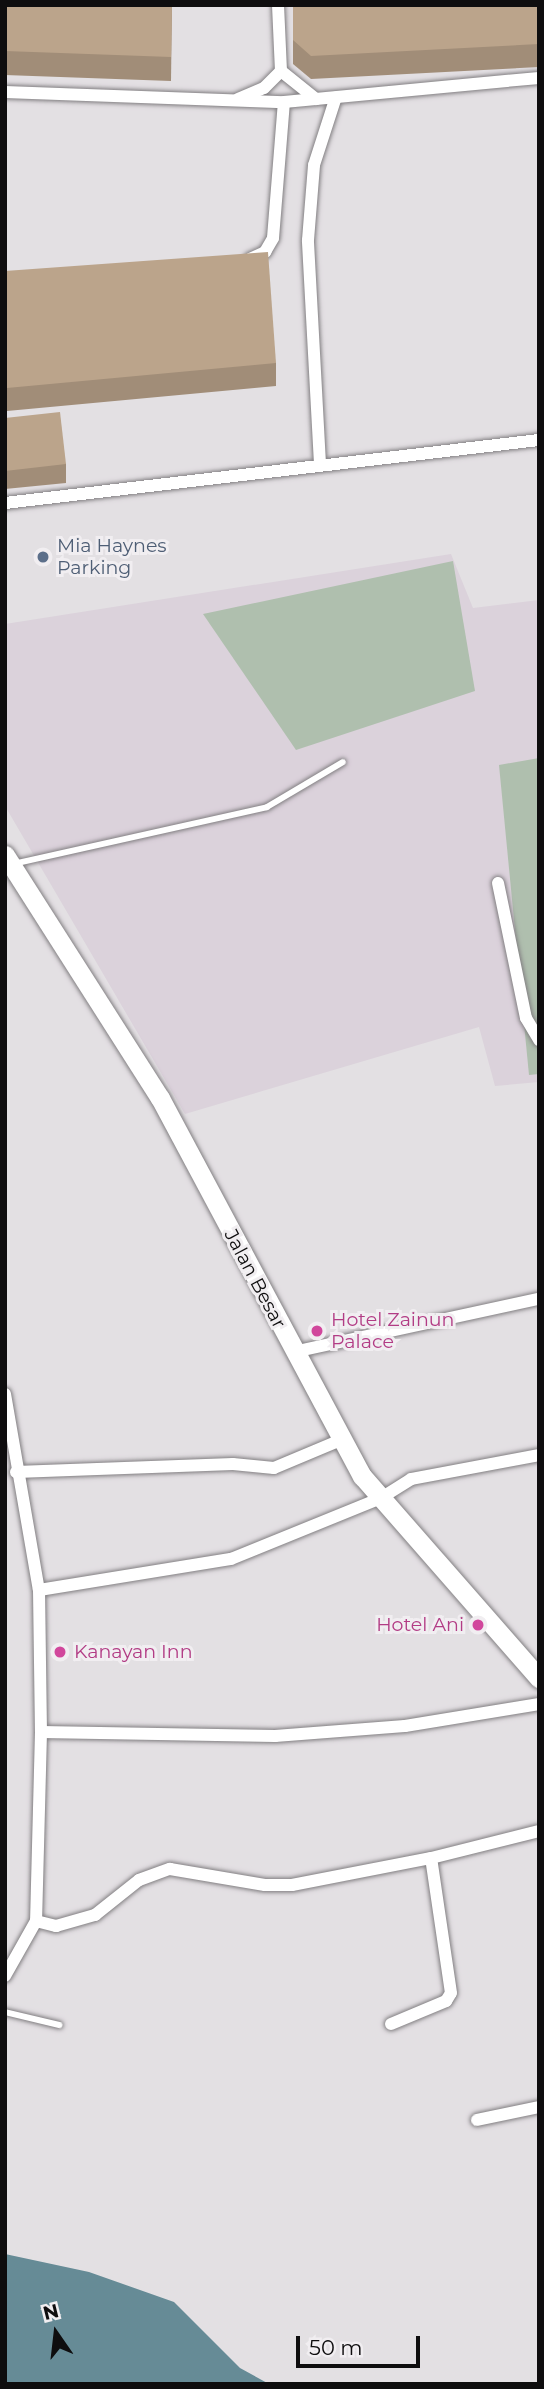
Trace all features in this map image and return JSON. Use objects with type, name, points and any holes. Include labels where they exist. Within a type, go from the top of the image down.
[{"type":"main road","name":"Jalan Besar","points":[[8,860],[160,1098],[341,1440],[381,1498],[539,1678]]},
{"type":"street","points":[[234,100],[264,88],[281,71],[278,5]]},
{"type":"street","points":[[281,71],[316,99]]},
{"type":"street","points":[[5,92],[284,102],[539,78]]},
{"type":"street","points":[[320,464],[308,240],[314,165],[336,97]]},
{"type":"street","points":[[240,261],[265,252],[273,238],[284,102]]},
{"type":"street","points":[[5,503],[539,440]]},
{"type":"street","points":[[498,883],[526,1018],[539,1040]]},
{"type":"street","points":[[293,1352],[539,1299]]},
{"type":"street","points":[[5,1394],[16,1472],[38,1590],[41,1731],[36,1921],[5,1976]]},
{"type":"street","points":[[16,1472],[233,1464],[274,1468],[341,1440]]},
{"type":"street","points":[[38,1590],[231,1559],[381,1498],[411,1479],[539,1455]]},
{"type":"street","points":[[41,1731],[275,1736],[405,1726],[539,1704]]},
{"type":"street","points":[[36,1921],[56,1926],[95,1915],[139,1880],[170,1869],[265,1885],[292,1885],[431,1858],[539,1831]]},
{"type":"street","points":[[391,2024],[446,2001],[452,1993],[431,1858]]},
{"type":"street","points":[[477,2120],[539,2107]]},
{"type":"lane","points":[[8,860],[267,807],[344,762]]},
{"type":"lane","points":[[5,2012],[59,2025]]},
{"type":"shaded area","points":[[451,554],[473,608],[539,600],[539,1082],[495,1086],[479,1027],[185,1114],[5,806],[5,624]]},
{"type":"green space","points":[[453,561],[475,691],[296,750],[203,614]]},
{"type":"green space","points":[[539,758],[539,1074],[529,1075],[499,765]]},
{"type":"water","points":[[5,2254],[89,2272],[174,2302],[240,2368],[269,2384],[5,2384]]},
{"type":"building","points":[[5,5],[172,5],[171,57],[5,51]]},
{"type":"building","points":[[293,5],[539,5],[539,44],[311,56],[293,40]]},
{"type":"building","points":[[268,252],[276,363],[7,388],[5,271]]},
{"type":"building","points":[[60,412],[66,464],[5,471],[5,418]]},
{"type":"place","name":"Mia Haynes Parking","points":[[43,557]]},
{"type":"place","name":"Hotel Zainun Palace","points":[[317,1331]]},
{"type":"place","name":"Hotel Ani","points":[[478,1625]]},
{"type":"place","name":"Kanayan Inn","points":[[60,1652]]}]
